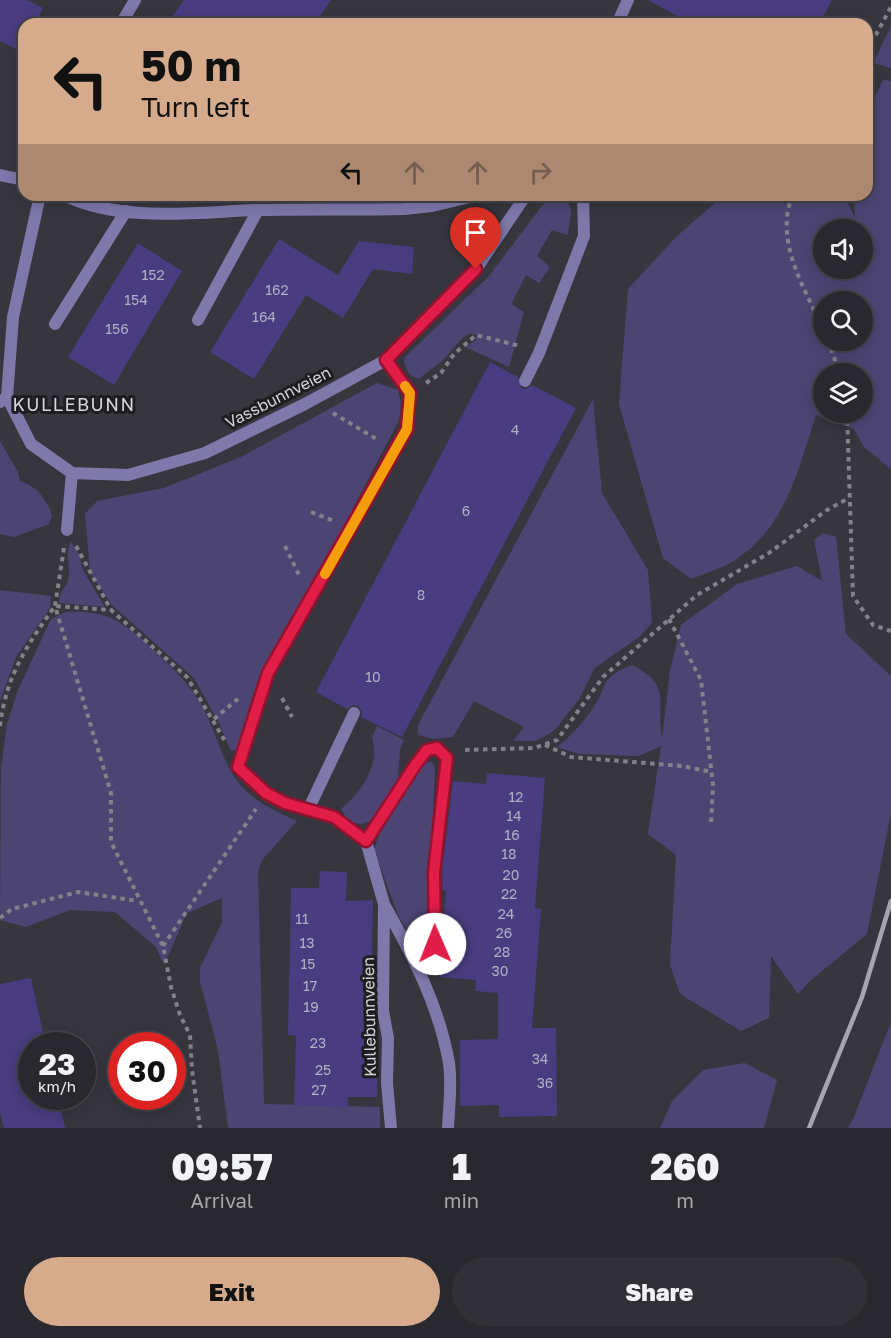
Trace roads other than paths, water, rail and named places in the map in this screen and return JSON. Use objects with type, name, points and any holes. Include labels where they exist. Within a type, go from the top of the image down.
[{"type":"street","points":[[124,18],[135,0]]},
{"type":"street","points":[[620,18],[628,0]]},
{"type":"street","points":[[0,175],[18,179]]},
{"type":"street","points":[[39,201],[13,317],[4,399],[31,444],[72,473],[68,530]]},
{"type":"street","points":[[82,201],[126,211],[404,209],[453,201]]},
{"type":"street","name":"Vassbunnveien","points":[[72,473],[128,475],[206,453],[386,360],[476,269],[522,201]]},
{"type":"street","points":[[525,381],[539,353],[584,236],[583,201]]},
{"type":"street","points":[[198,320],[258,210]]},
{"type":"street","points":[[56,324],[126,211]]},
{"type":"street","points":[[386,360],[410,393],[407,429],[268,673],[238,767],[266,793],[285,803],[334,817],[366,841],[427,750],[437,748],[447,758],[434,872],[435,944]]},
{"type":"street","points":[[308,810],[354,713]]},
{"type":"street","name":"Kullebunnveien","points":[[366,841],[384,904],[415,959],[437,1013],[449,1065],[448,1128]]},
{"type":"street","name":"Kullebunnveien","points":[[384,904],[383,1011],[388,1038],[387,1083],[391,1128]]},
{"type":"railway","points":[[809,1128],[862,997],[891,901]]},
{"type":"district","name":"KULLEBUNN","points":[[74,405]]}]
